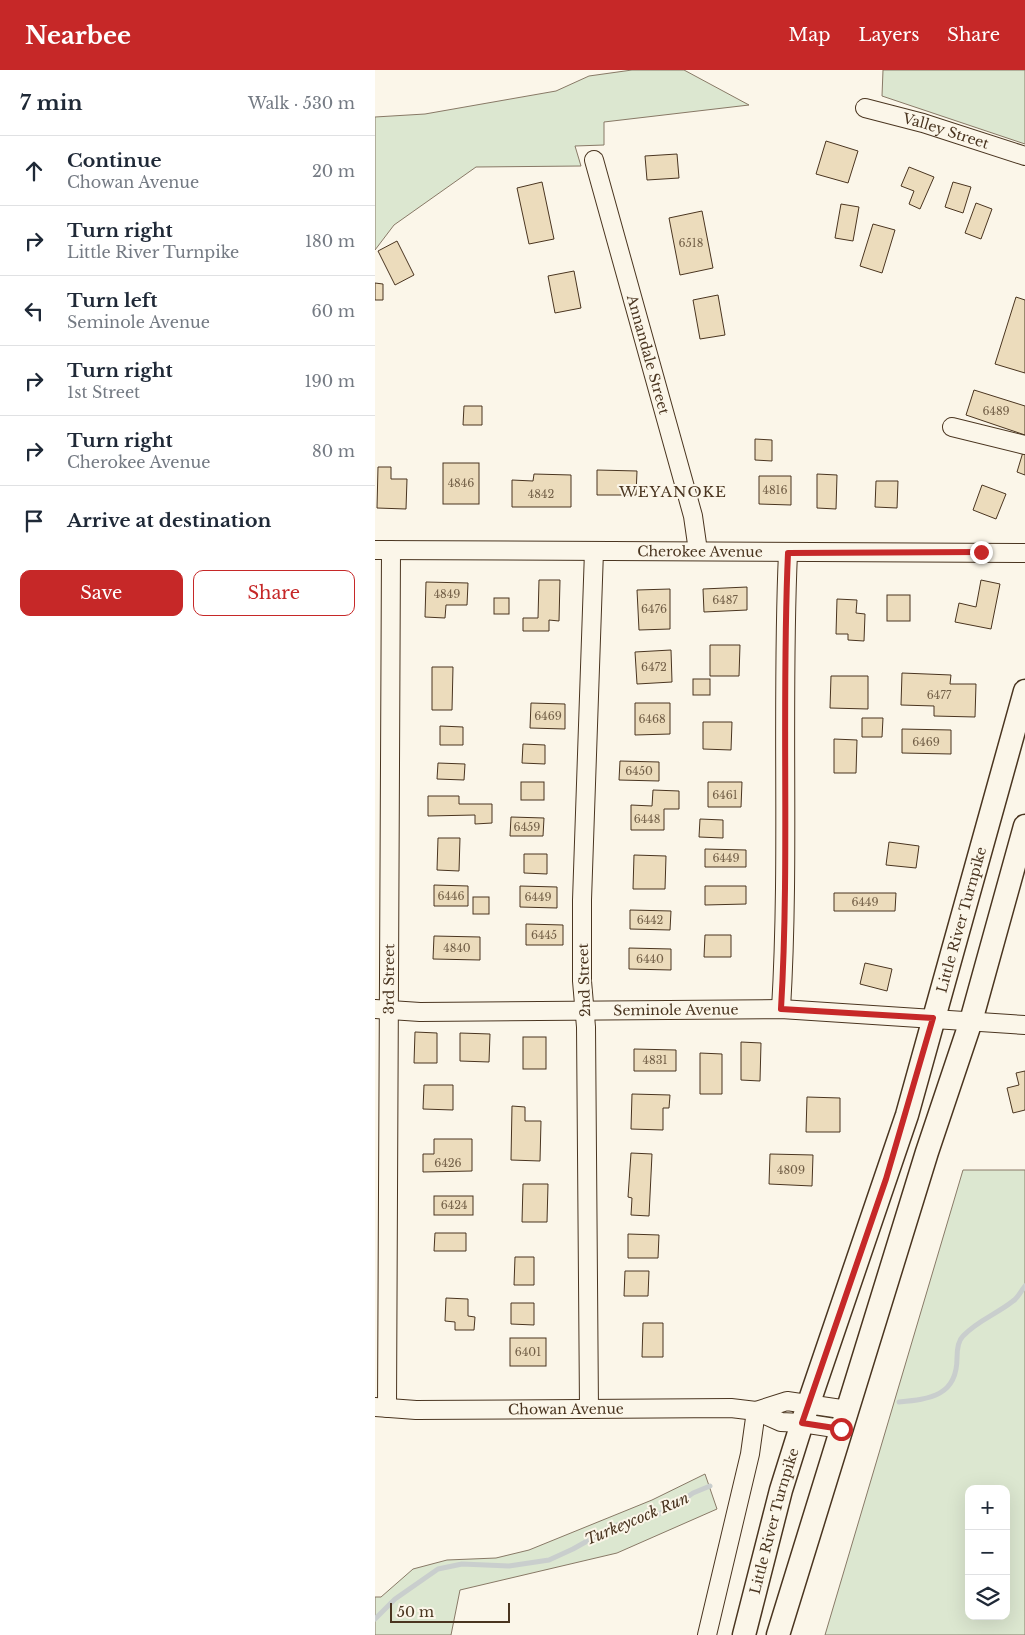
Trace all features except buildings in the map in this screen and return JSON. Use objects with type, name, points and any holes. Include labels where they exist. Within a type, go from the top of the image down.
[{"type":"main road","name":"Little River Turnpike","points":[[744,1635],[781,1490],[805,1413],[886,1179],[1025,691]]},
{"type":"main road","points":[[778,1635],[927,1152],[971,1021],[1025,826]]},
{"type":"street","name":"Valley Street","points":[[865,108],[932,125],[1025,156]]},
{"type":"street","name":"Annandale Street","points":[[594,160],[693,516],[698,552]]},
{"type":"street","points":[[952,427],[1012,444],[1025,445]]},
{"type":"street","name":"Cherokee Avenue","points":[[383,550],[1025,553]]},
{"type":"street","name":"3rd Street","points":[[381,1408],[383,550]]},
{"type":"street","name":"2nd Street","points":[[589,1409],[582,900],[594,551]]},
{"type":"street","points":[[781,1009],[785,943],[785,615],[788,553]]},
{"type":"street","name":"Seminole Avenue","points":[[382,1010],[781,1009],[1025,1025]]},
{"type":"street","name":"Chowan Avenue","points":[[381,1408],[416,1410],[671,1407],[756,1411],[787,1401],[805,1413],[845,1420]]},
{"type":"street","points":[[707,1635],[750,1454],[756,1411]]},
{"type":"green space","points":[[632,70],[684,70],[749,105],[604,122],[604,145],[575,146],[581,166],[476,167],[394,225],[375,250],[375,117],[425,114],[556,91],[589,76]]},
{"type":"green space","points":[[883,70],[1025,70],[1025,144],[882,96]]},
{"type":"green space","points":[[963,1170],[1025,1170],[1025,1635],[825,1635]]},
{"type":"green space","points":[[705,1474],[717,1509],[617,1553],[460,1590],[451,1635],[375,1635],[375,1597],[381,1597],[413,1569],[447,1560],[496,1558],[529,1550],[652,1500]]},
{"type":"waterway","name":"Turkeycock Run","points":[[899,1402],[931,1397],[947,1388],[956,1371],[961,1338],[969,1330],[1015,1300],[1025,1286]]},
{"type":"waterway","name":"Turkeycock Run","points":[[375,1619],[395,1599],[438,1569],[462,1564],[509,1566],[549,1560],[614,1526],[634,1519],[654,1516],[673,1507],[693,1493],[710,1486]]},
{"type":"district","name":"WEYANOKE","points":[[673,492]]},
{"type":"route","points":[[841,1429],[802,1423],[907,1115],[933,1018],[781,1009],[785,943],[785,615],[788,553],[981,552]]}]
